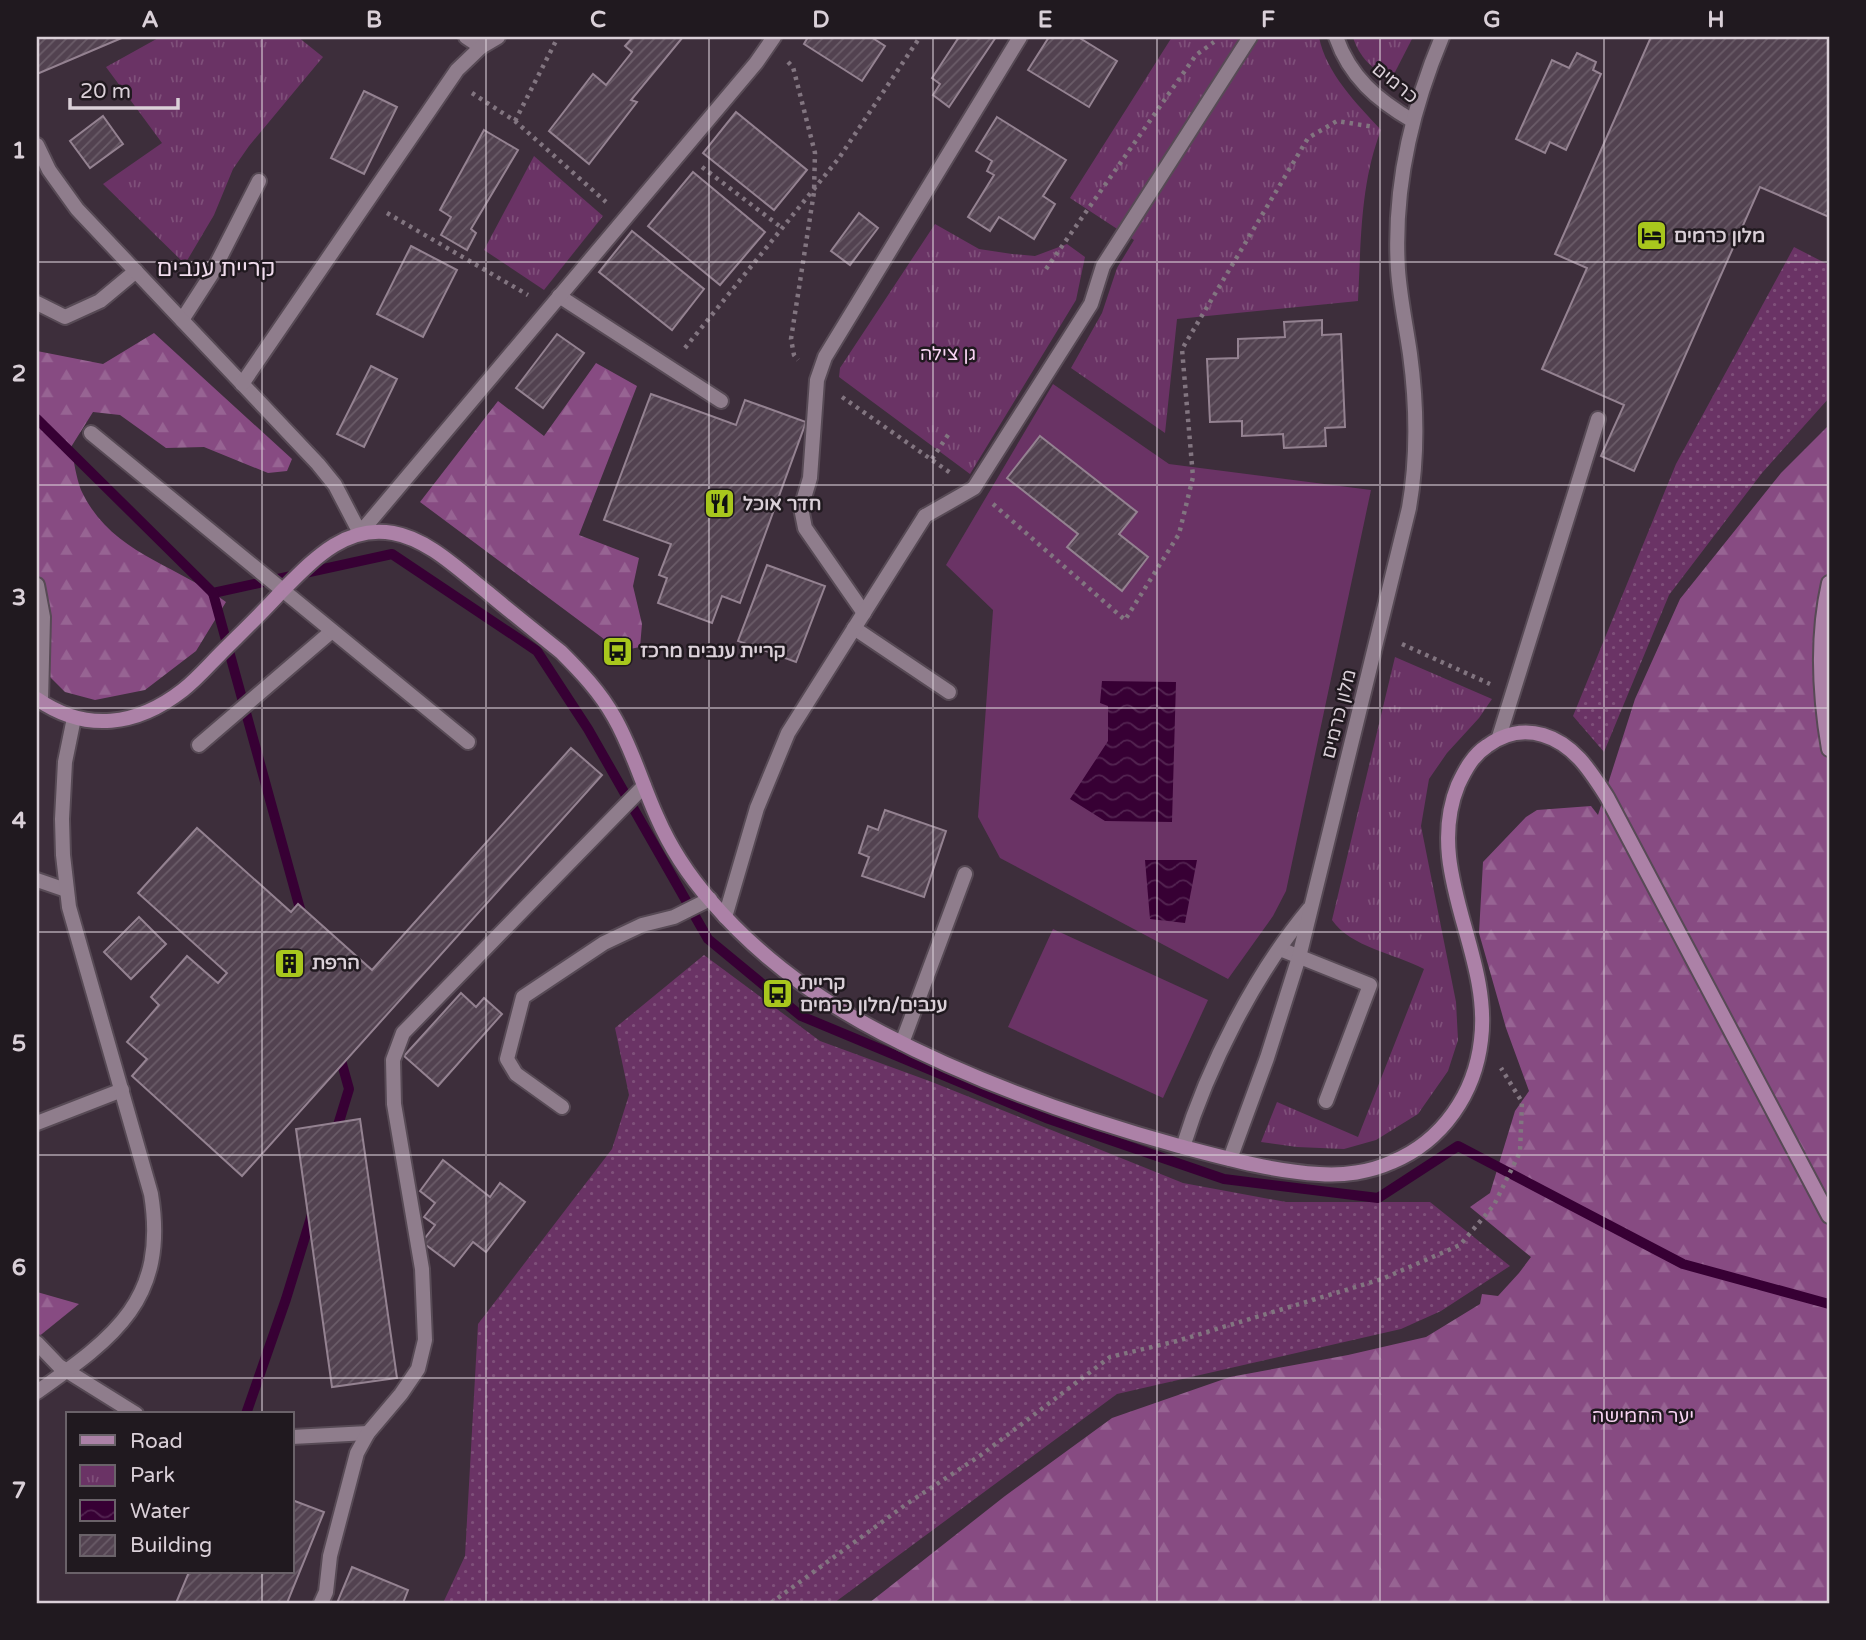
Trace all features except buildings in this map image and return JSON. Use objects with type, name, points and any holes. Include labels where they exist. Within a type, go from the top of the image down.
[{"type":"main road","points":[[39,700],[74,718],[98,722],[144,714],[185,689],[320,554],[360,533],[396,533],[429,548],[561,652],[593,686],[615,719],[674,850],[725,917],[755,946],[803,985],[902,1043],[1034,1099],[1116,1128],[1183,1147],[1284,1171],[1323,1175],[1360,1172],[1392,1162],[1420,1147],[1444,1126],[1463,1101],[1475,1071],[1482,1037],[1481,1000],[1450,872],[1448,832],[1452,799],[1464,771],[1479,751],[1499,737],[1521,732],[1543,735],[1566,747],[1588,767],[1607,797],[1829,1216]]},
{"type":"main road","points":[[1829,583],[1824,606],[1822,707],[1829,750]]},
{"type":"street","points":[[466,37],[481,47]]},
{"type":"street","points":[[242,384],[457,70],[481,47],[498,37]]},
{"type":"street","points":[[864,613],[805,528],[801,508],[810,478],[817,380],[825,356],[1020,37]]},
{"type":"street","points":[[725,917],[757,808],[789,733],[925,516],[974,488],[1091,304],[1103,266],[1250,37]]},
{"type":"street","name":"כרמים","points":[[1336,37],[1355,75],[1411,127]]},
{"type":"street","name":"מלון כרמים","points":[[1230,1159],[1267,1058],[1299,957],[1409,508],[1415,463],[1415,399],[1396,239],[1403,169],[1411,127],[1419,97],[1442,37]]},
{"type":"street","points":[[37,145],[48,170],[77,209],[335,485],[360,533],[771,41]]},
{"type":"street","points":[[182,320],[211,275],[259,181]]},
{"type":"street","points":[[37,303],[65,317],[100,301],[136,271]]},
{"type":"street","points":[[554,302],[669,367],[721,401]]},
{"type":"street","points":[[1499,737],[1598,419]]},
{"type":"street","points":[[91,433],[468,743]]},
{"type":"street","points":[[37,585],[43,617],[39,700]]},
{"type":"street","points":[[854,628],[949,692]]},
{"type":"street","points":[[200,745],[332,631]]},
{"type":"street","points":[[37,1392],[104,1343],[119,1327],[141,1293],[153,1256],[155,1215],[151,1194],[66,890],[62,801],[74,718]]},
{"type":"street","points":[[321,1603],[326,1592],[330,1556],[357,1453],[368,1433],[418,1369],[425,1340],[422,1269],[394,1104],[393,1060],[402,1034],[644,786]]},
{"type":"street","points":[[902,1043],[965,874]]},
{"type":"street","points":[[37,880],[66,890]]},
{"type":"street","points":[[562,1107],[516,1074],[507,1059],[523,997],[604,943],[642,925],[674,917],[710,899]]},
{"type":"street","name":"מלון כרמים","points":[[1183,1147],[1200,1097],[1222,1048],[1280,949],[1312,905]]},
{"type":"street","points":[[1280,949],[1370,985],[1326,1101]]},
{"type":"street","points":[[37,1124],[122,1090]]},
{"type":"street","points":[[37,1343],[59,1366],[133,1412]]},
{"type":"street","points":[[294,1437],[368,1433]]},
{"type":"path","points":[[515,121],[558,37]]},
{"type":"path","points":[[669,367],[839,158],[920,37]]},
{"type":"path","points":[[1046,269],[1196,55],[1221,37]]},
{"type":"path","points":[[771,41],[793,66],[813,139],[814,188],[791,340],[794,355],[817,380]]},
{"type":"path","points":[[452,79],[515,121],[590,188]]},
{"type":"path","points":[[1125,620],[1179,534],[1193,477],[1182,349],[1307,138],[1337,121],[1411,127]]},
{"type":"path","points":[[681,152],[782,228]]},
{"type":"path","points":[[367,201],[554,302]]},
{"type":"path","points":[[932,459],[950,432]]},
{"type":"path","points":[[1378,634],[1513,694]]},
{"type":"path","points":[[771,1603],[908,1503],[981,1455],[1110,1357],[1177,1341],[1382,1279],[1460,1245],[1493,1205],[1520,1152],[1522,1102],[1482,1037]]},
{"type":"green space","points":[[160,37],[298,37],[323,57],[233,169],[214,215],[185,264],[103,184],[162,143],[106,67]]},
{"type":"green space","points":[[1172,37],[1319,37],[1335,75],[1381,130],[1365,193],[1358,301],[1177,319],[1165,433],[1071,368],[1102,313],[1117,268],[1134,240],[1070,198]]},
{"type":"green space","points":[[1353,37],[1413,37],[1393,76],[1373,68]]},
{"type":"green space","points":[[534,156],[603,216],[544,290],[484,250]]},
{"type":"green space","name":"גן צילה","points":[[935,224],[979,249],[1035,256],[1067,244],[1085,257],[1076,300],[970,474],[839,377],[840,368]]},
{"type":"green space","points":[[1794,247],[1829,265],[1829,398],[1762,473],[1669,595],[1604,752],[1573,716],[1676,464]]},
{"type":"green space","points":[[154,333],[292,459],[287,471],[268,473],[204,447],[166,448],[120,415],[93,412],[71,447],[81,490],[93,511],[126,543],[226,602],[196,651],[145,690],[95,700],[65,692],[37,664],[37,351],[103,364]]},
{"type":"green space","points":[[596,363],[637,386],[579,535],[639,558],[633,586],[642,624],[640,647],[620,651],[420,502],[498,401],[544,436]]},
{"type":"green space","points":[[1053,384],[1169,464],[1371,490],[1286,891],[1273,916],[1228,979],[1000,858],[978,817],[993,610],[946,565]]},
{"type":"green space","name":"יער החמישה","points":[[1829,425],[1829,1603],[869,1603],[1005,1496],[1112,1418],[1230,1377],[1426,1337],[1480,1304],[1482,1294],[1498,1296],[1519,1273],[1531,1257],[1470,1207],[1490,1193],[1515,1111],[1529,1091],[1506,1028],[1479,933],[1483,862],[1526,817],[1537,810],[1591,806],[1598,815],[1635,699],[1680,599],[1781,473]]},
{"type":"green space","points":[[1395,657],[1492,699],[1429,779],[1421,826],[1456,1002],[1458,1040],[1448,1071],[1418,1114],[1376,1140],[1344,1149],[1261,1142],[1277,1102],[1358,1137],[1424,969],[1350,937],[1332,920]]},
{"type":"green space","points":[[1053,929],[1208,1000],[1163,1098],[1008,1027]]},
{"type":"green space","points":[[704,955],[820,1041],[932,1082],[1183,1183],[1286,1202],[1430,1202],[1510,1266],[1441,1311],[1401,1329],[1117,1394],[834,1603],[443,1603],[465,1556],[478,1324],[612,1149],[629,1095],[615,1028]]},
{"type":"green space","points":[[37,1292],[79,1304],[37,1338]]},
{"type":"water","points":[[1102,681],[1176,682],[1172,822],[1105,821],[1070,799],[1108,741],[1108,706],[1100,703]]},
{"type":"water","points":[[1145,860],[1197,860],[1185,923],[1150,919]]},
{"type":"waterway","points":[[37,419],[213,593],[392,554],[537,651],[588,729],[708,939],[801,1016],[1046,1118],[1224,1179],[1378,1198],[1458,1146],[1683,1264],[1829,1304]]},
{"type":"waterway","points":[[213,593],[302,916]]},
{"type":"waterway","points":[[335,1135],[349,1089],[339,1053]]},
{"type":"waterway","points":[[247,1412],[313,1211]]},
{"type":"place","name":"מלון כרמים","points":[[1651,236]]},
{"type":"place","name":"חדר אוכל","points":[[720,504]]},
{"type":"place","name":"קריית ענבים מרכז","points":[[617,651]]},
{"type":"place","name":"הרפת","points":[[289,963]]},
{"type":"place","name":"קריית ענבים/מלון כרמים","points":[[777,994]]},
{"type":"district","name":"קריית ענבים","points":[[216,269]]}]
